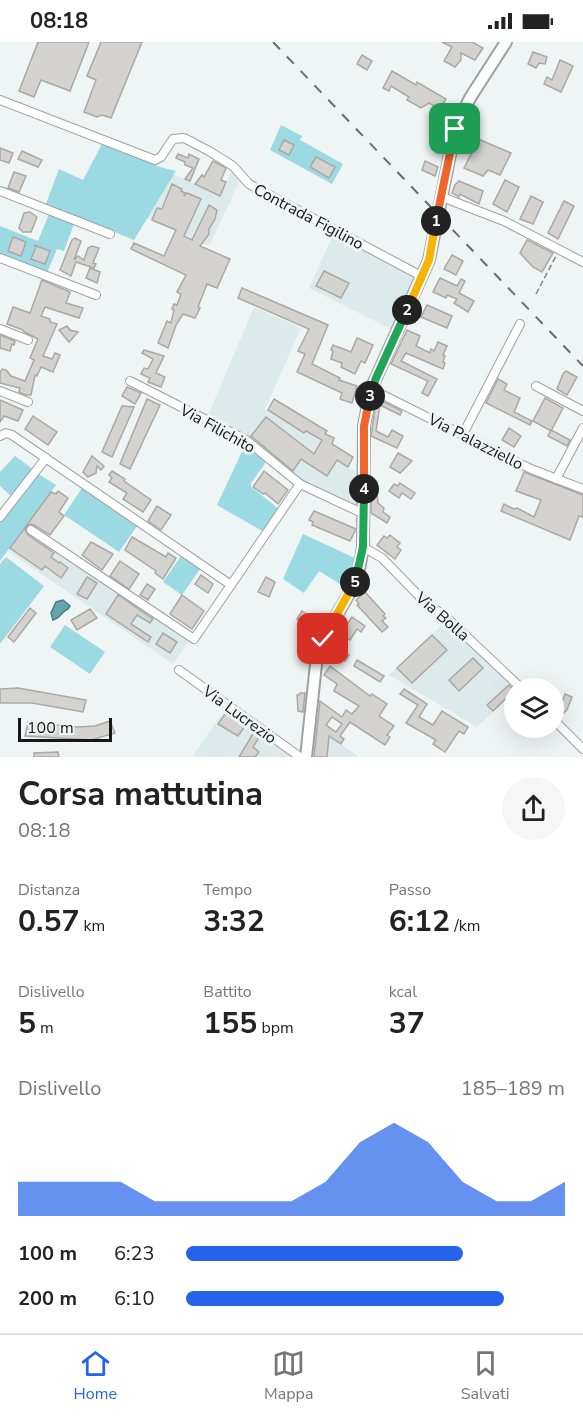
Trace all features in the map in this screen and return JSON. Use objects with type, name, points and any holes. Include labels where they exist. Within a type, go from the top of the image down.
[{"type":"street","points":[[306,757],[317,655],[323,639],[354,585],[363,547],[364,426],[371,389],[423,277],[433,245],[455,129],[470,98],[506,42]]},
{"type":"street","name":"Contrada Figilino","points":[[0,100],[155,160],[160,157],[173,139],[184,138],[233,166],[249,184],[423,277]]},
{"type":"street","points":[[0,191],[110,234]]},
{"type":"street","points":[[442,197],[504,221],[583,262]]},
{"type":"street","points":[[0,258],[96,296]]},
{"type":"street","points":[[463,434],[520,324]]},
{"type":"street","points":[[0,329],[28,340]]},
{"type":"street","name":"Via Filichito","points":[[130,381],[246,440],[300,484],[363,514]]},
{"type":"street","points":[[536,386],[583,411]]},
{"type":"street","name":"Via Palazziello","points":[[371,389],[531,469],[583,489]]},
{"type":"street","points":[[0,392],[28,402]]},
{"type":"street","points":[[556,479],[583,428]]},
{"type":"street","points":[[0,436],[6,433],[12,435],[231,585]]},
{"type":"street","points":[[0,518],[46,458]]},
{"type":"street","points":[[31,530],[194,639],[300,484]]},
{"type":"street","name":"Via Bolla","points":[[363,547],[382,558],[421,598],[449,620],[510,678]]},
{"type":"street","name":"Via Lucrezio","points":[[179,670],[300,757]]},
{"type":"street","points":[[564,730],[583,749]]},
{"type":"path","points":[[536,294],[559,249]]},
{"type":"shaded area","points":[[281,125],[302,136],[300,140],[343,164],[332,184],[270,150]]},
{"type":"shaded area","points":[[102,144],[176,171],[134,240],[46,204],[59,169],[83,180]]},
{"type":"shaded area","points":[[232,170],[241,178],[209,246],[147,218],[174,174],[220,196]]},
{"type":"shaded area","points":[[49,214],[74,224],[64,251],[57,249],[47,273],[0,254],[0,226],[38,241]]},
{"type":"shaded area","points":[[334,233],[416,279],[393,330],[309,288]]},
{"type":"shaded area","points":[[254,307],[301,328],[265,409],[321,441],[317,448],[360,475],[358,503],[355,505],[311,486],[247,439],[207,418]]},
{"type":"shaded area","points":[[245,445],[266,462],[251,483],[251,487],[279,509],[264,532],[217,505]]},
{"type":"shaded area","points":[[15,456],[34,470],[11,496],[0,486],[0,472]]},
{"type":"shaded area","points":[[37,473],[56,485],[0,561],[0,523]]},
{"type":"shaded area","points":[[82,488],[137,526],[119,552],[64,515]]},
{"type":"shaded area","points":[[24,528],[190,639],[173,664],[8,551]]},
{"type":"shaded area","points":[[303,534],[357,559],[345,587],[319,571],[304,593],[283,579]]},
{"type":"shaded area","points":[[181,556],[200,569],[182,595],[163,582]]},
{"type":"shaded area","points":[[6,557],[44,586],[0,644],[0,564]]},
{"type":"shaded area","points":[[63,600],[70,606],[53,620],[51,613],[56,602]]},
{"type":"shaded area","points":[[445,622],[479,652],[504,679],[504,701],[477,727],[389,675]]},
{"type":"shaded area","points":[[65,625],[105,652],[90,674],[50,647]]},
{"type":"shaded area","points":[[226,708],[296,757],[192,757]]},
{"type":"shaded area","points":[[315,726],[359,757],[312,757]]},
{"type":"building","points":[[38,42],[89,42],[70,91],[41,80],[34,97],[19,91]]},
{"type":"building","points":[[101,42],[142,42],[111,118],[102,115],[97,117],[84,112],[96,80],[87,76]]},
{"type":"building","points":[[442,42],[472,42],[483,48],[475,60],[461,53],[461,60],[455,67],[444,61],[452,47]]},
{"type":"building","points":[[533,52],[547,57],[545,64],[539,63],[536,68],[528,64]]},
{"type":"building","points":[[362,55],[372,61],[367,70],[357,64]]},
{"type":"building","points":[[560,60],[573,66],[561,92],[544,84],[547,77],[552,80]]},
{"type":"building","points":[[392,71],[446,99],[440,109],[429,103],[421,108],[407,100],[409,97],[391,86],[389,91],[383,88]]},
{"type":"building","points":[[476,138],[511,153],[500,175],[488,170],[483,176],[464,168]]},
{"type":"building","points":[[284,140],[294,145],[289,155],[279,150]]},
{"type":"building","points":[[0,148],[13,153],[9,163],[0,160]]},
{"type":"building","points":[[22,151],[42,160],[38,167],[18,159]]},
{"type":"building","points":[[178,154],[188,158],[189,154],[199,159],[190,181],[185,179],[193,168],[176,158]]},
{"type":"building","points":[[316,157],[335,167],[329,178],[310,167]]},
{"type":"building","points":[[213,161],[226,168],[221,180],[226,182],[220,196],[195,184],[202,175],[204,177]]},
{"type":"building","points":[[425,161],[438,167],[435,176],[422,170]]},
{"type":"building","points":[[14,172],[26,176],[19,192],[8,188]]},
{"type":"building","points":[[505,180],[519,187],[507,212],[493,204]]},
{"type":"building","points":[[459,181],[483,191],[479,204],[460,194],[459,197],[452,193]]},
{"type":"building","points":[[172,184],[182,189],[184,196],[187,193],[201,199],[184,236],[192,240],[209,205],[217,210],[209,234],[200,246],[230,259],[217,288],[207,284],[195,318],[183,314],[176,325],[168,348],[158,343],[167,321],[171,323],[174,310],[172,309],[174,304],[177,305],[181,294],[177,292],[186,275],[131,249],[134,243],[164,256],[176,230],[152,220],[157,208],[162,209]]},
{"type":"building","points":[[531,196],[543,202],[533,224],[520,219]]},
{"type":"building","points":[[564,201],[574,206],[558,239],[548,233]]},
{"type":"building","points":[[30,212],[37,217],[31,232],[23,232],[19,228],[24,213]]},
{"type":"building","points":[[13,237],[26,242],[21,256],[8,251]]},
{"type":"building","points":[[75,238],[81,241],[74,260],[78,256],[84,260],[88,248],[92,246],[99,248],[93,263],[96,264],[94,268],[76,262],[71,276],[60,270],[72,240]]},
{"type":"building","points":[[527,240],[553,253],[542,272],[533,267],[520,253]]},
{"type":"building","points":[[34,245],[50,251],[45,264],[31,259],[36,247]]},
{"type":"building","points":[[452,255],[463,261],[456,275],[444,269]]},
{"type":"building","points":[[90,268],[100,272],[97,283],[86,278]]},
{"type":"building","points":[[324,271],[349,283],[341,298],[316,286]]},
{"type":"building","points":[[440,278],[457,286],[461,279],[465,281],[459,293],[474,301],[468,312],[454,303],[457,299],[447,295],[446,298],[433,292]]},
{"type":"building","points":[[42,280],[70,292],[66,303],[83,308],[79,318],[45,307],[41,316],[57,324],[43,356],[52,359],[55,353],[60,355],[53,372],[41,367],[37,376],[35,375],[31,395],[26,395],[19,392],[20,388],[0,383],[0,373],[2,369],[6,370],[11,376],[25,381],[34,360],[30,358],[38,339],[7,324],[13,307],[30,313]]},
{"type":"building","points":[[242,288],[328,325],[312,364],[340,378],[339,380],[357,386],[352,403],[340,399],[342,393],[297,372],[305,354],[298,351],[309,329],[238,298]]},
{"type":"building","points":[[427,305],[452,316],[447,328],[421,317]]},
{"type":"building","points":[[67,326],[70,330],[78,332],[69,342],[59,330]]},
{"type":"building","points":[[407,330],[420,336],[416,346],[430,353],[431,349],[434,351],[438,342],[447,346],[443,355],[445,363],[443,369],[406,353],[401,361],[437,379],[428,396],[422,393],[428,381],[391,364]]},
{"type":"building","points":[[0,335],[15,341],[10,351],[0,348]]},
{"type":"building","points":[[357,338],[373,345],[365,363],[361,361],[355,374],[341,367],[342,363],[331,359],[333,351],[331,350],[333,345],[351,352]]},
{"type":"building","points":[[144,350],[164,356],[156,373],[165,377],[161,387],[148,382],[150,378],[141,374],[144,368],[148,369],[153,359],[142,353]]},
{"type":"building","points":[[566,371],[577,377],[567,395],[557,389]]},
{"type":"building","points":[[498,379],[507,384],[504,390],[520,398],[514,412],[532,421],[530,425],[486,403]]},
{"type":"building","points":[[127,387],[141,393],[135,404],[122,396]]},
{"type":"building","points":[[545,398],[563,408],[551,431],[533,421]]},
{"type":"building","points":[[147,399],[160,405],[130,469],[120,464]]},
{"type":"building","points":[[274,399],[327,431],[325,434],[334,438],[332,444],[353,457],[348,467],[337,460],[327,476],[301,459],[293,471],[251,436],[266,417],[314,454],[322,440],[306,431],[304,433],[268,410]]},
{"type":"building","points":[[0,400],[23,410],[18,421],[4,416],[0,422]]},
{"type":"building","points":[[376,401],[382,401],[402,411],[400,415],[380,405],[376,431],[388,437],[392,430],[403,436],[397,448],[371,436]]},
{"type":"building","points":[[122,406],[134,407],[112,457],[102,452]]},
{"type":"building","points":[[33,416],[57,432],[48,445],[25,429]]},
{"type":"building","points":[[509,428],[521,436],[514,447],[502,440]]},
{"type":"building","points":[[551,430],[570,440],[567,446],[548,436]]},
{"type":"building","points":[[398,453],[412,461],[400,473],[390,467]]},
{"type":"building","points":[[92,456],[104,466],[101,470],[97,466],[96,473],[88,477],[83,472]]},
{"type":"building","points":[[112,471],[151,500],[143,512],[123,499],[127,493],[109,482],[112,478],[109,475]]},
{"type":"building","points":[[264,471],[288,490],[278,504],[253,487]]},
{"type":"building","points":[[524,472],[583,495],[583,517],[579,516],[570,540],[501,511],[504,504],[534,517],[541,500],[516,491]]},
{"type":"building","points":[[400,483],[415,493],[411,499],[402,493],[399,498],[389,491],[394,484],[398,486]]},
{"type":"building","points":[[376,485],[378,503],[384,508],[383,512],[390,517],[387,523],[371,513],[371,486]]},
{"type":"building","points":[[58,491],[68,498],[59,512],[64,516],[50,535],[32,524],[28,525],[25,530],[28,535],[54,553],[51,557],[68,568],[61,578],[45,566],[42,570],[10,548],[51,492],[56,494]]},
{"type":"building","points":[[157,506],[171,515],[161,530],[148,521]]},
{"type":"building","points":[[314,511],[356,529],[350,541],[312,525],[313,522],[309,520]]},
{"type":"building","points":[[390,535],[400,543],[397,547],[401,550],[395,559],[377,545],[384,536],[387,538]]},
{"type":"building","points":[[132,537],[166,557],[168,553],[176,558],[163,579],[155,573],[156,571],[125,550]]},
{"type":"building","points":[[91,542],[113,554],[102,570],[82,555]]},
{"type":"building","points":[[120,561],[139,574],[129,589],[110,576]]},
{"type":"building","points":[[201,575],[213,584],[208,593],[195,584]]},
{"type":"building","points":[[87,577],[97,583],[87,599],[77,594]]},
{"type":"building","points":[[266,577],[275,582],[269,597],[258,592]]},
{"type":"building","points":[[147,584],[155,589],[148,600],[140,595]]},
{"type":"building","points":[[365,592],[385,614],[383,616],[386,618],[382,621],[388,627],[382,632],[357,605],[359,604],[356,600]]},
{"type":"building","points":[[118,595],[153,619],[150,623],[137,615],[131,624],[151,637],[148,642],[106,614]]},
{"type":"building","points":[[182,595],[204,611],[192,629],[170,614]]},
{"type":"building","points":[[30,608],[36,613],[14,642],[8,637]]},
{"type":"building","points":[[90,609],[97,618],[77,630],[71,620]]},
{"type":"building","points":[[302,611],[320,623],[315,631],[297,619]]},
{"type":"building","points":[[352,617],[365,626],[361,632],[357,629],[350,640],[340,634]]},
{"type":"building","points":[[163,633],[177,642],[170,653],[156,644]]},
{"type":"building","points":[[432,635],[447,650],[412,683],[397,668]]},
{"type":"building","points":[[331,645],[349,655],[345,661],[328,651]]},
{"type":"building","points":[[473,658],[483,668],[459,691],[449,680]]},
{"type":"building","points":[[357,660],[384,676],[380,682],[354,666]]},
{"type":"building","points":[[330,666],[370,696],[372,694],[387,704],[379,716],[394,726],[387,735],[390,737],[385,745],[350,722],[340,736],[344,739],[341,744],[329,736],[327,757],[314,757],[320,701],[342,717],[346,710],[352,714],[359,706],[334,691],[337,684],[324,675]],"holes":[[[332,717],[342,724],[336,732],[326,725]]]},
{"type":"building","points":[[18,688],[86,700],[83,712],[32,703],[0,703],[0,689]]},
{"type":"building","points":[[404,689],[427,704],[419,717],[433,725],[442,711],[468,727],[464,734],[459,731],[445,752],[433,744],[436,740],[406,723],[418,705],[400,694]]},
{"type":"building","points":[[504,690],[504,701],[493,711],[487,705]]},
{"type":"building","points":[[305,693],[303,712],[298,711],[297,695]]},
{"type":"building","points":[[565,694],[572,697],[564,713]]},
{"type":"building","points":[[226,713],[245,726],[238,736],[218,724]]},
{"type":"building","points":[[110,721],[115,733],[91,740],[25,736],[28,722],[77,727],[95,726]]},
{"type":"building","points":[[254,732],[260,736],[253,747],[259,752],[255,757],[239,757]]},
{"type":"building","points":[[58,752],[59,757],[34,757],[34,753]]},
{"type":"railway","points":[[273,42],[583,366]]},
{"type":"route","points":[[323,639],[354,585],[359,569],[363,547],[366,410],[371,389],[429,260],[455,129]]}]
